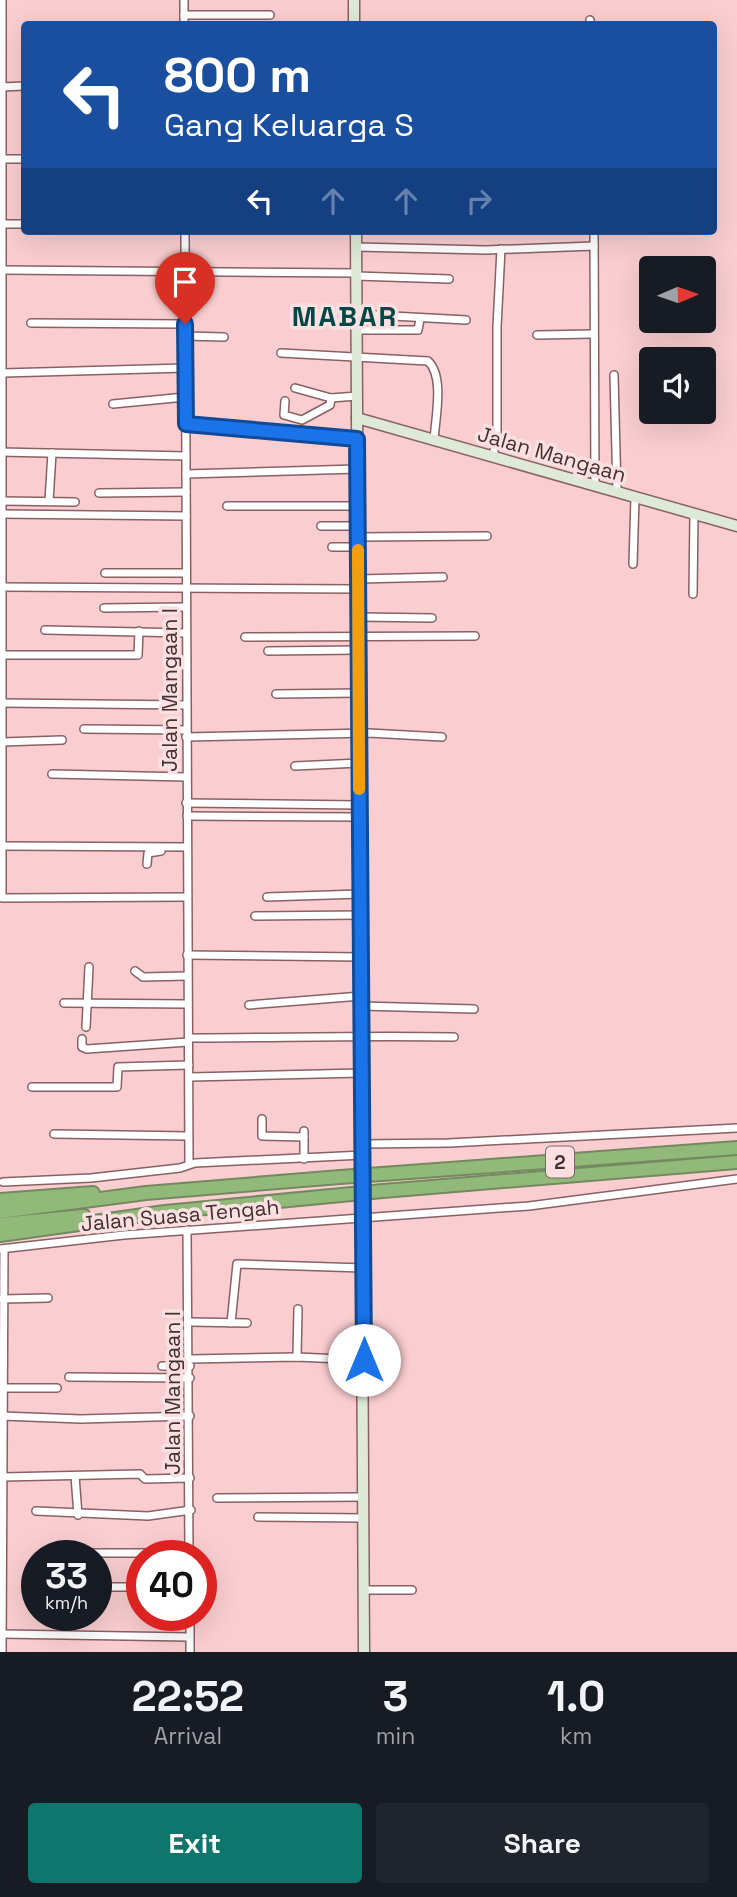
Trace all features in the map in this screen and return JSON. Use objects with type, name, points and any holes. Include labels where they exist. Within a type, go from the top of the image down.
[{"type":"highway","name":"2","points":[[0,1212],[174,1190],[737,1148]]},
{"type":"highway","name":"2","points":[[0,1224],[737,1163]]},
{"type":"highway","points":[[0,1200],[174,1190]]},
{"type":"highway","points":[[0,1235],[165,1212]]},
{"type":"street","points":[[2,0],[2,898],[187,897]]},
{"type":"street","points":[[184,0],[184,21]]},
{"type":"street","points":[[354,0],[354,21]]},
{"type":"street","points":[[184,15],[270,15]]},
{"type":"street","points":[[2,89],[21,86]]},
{"type":"street","points":[[4,159],[21,159]]},
{"type":"street","points":[[2,224],[21,224]]},
{"type":"street","name":"Jalan Mangaan I","points":[[185,235],[189,1163]]},
{"type":"street","points":[[356,235],[363,1073],[364,1652]]},
{"type":"street","points":[[594,235],[595,486]]},
{"type":"street","points":[[356,247],[501,249],[594,246]]},
{"type":"street","points":[[493,457],[497,435],[501,249]]},
{"type":"street","points":[[2,275],[356,274],[449,279]]},
{"type":"street","points":[[356,314],[466,320]]},
{"type":"street","points":[[357,330],[418,330],[420,319]]},
{"type":"street","points":[[31,323],[185,324]]},
{"type":"street","points":[[537,335],[593,334]]},
{"type":"street","points":[[186,336],[224,337]]},
{"type":"street","points":[[281,353],[424,360],[431,363],[437,386],[434,440]]},
{"type":"street","points":[[3,373],[185,368]]},
{"type":"street","points":[[614,375],[617,492]]},
{"type":"street","points":[[295,388],[331,397],[357,396]]},
{"type":"street","points":[[113,404],[185,397]]},
{"type":"street","points":[[285,401],[284,415],[302,420],[330,405],[331,397]]},
{"type":"street","name":"Jalan Mangaan","points":[[357,418],[737,526]]},
{"type":"street","points":[[186,424],[357,439]]},
{"type":"street","points":[[1,452],[186,456]]},
{"type":"street","points":[[52,453],[51,501],[54,515]]},
{"type":"street","points":[[186,474],[357,469]]},
{"type":"street","points":[[99,493],[186,492]]},
{"type":"street","points":[[633,564],[635,498]]},
{"type":"street","points":[[1,501],[75,502]]},
{"type":"street","points":[[227,506],[358,506]]},
{"type":"street","points":[[1,514],[186,516]]},
{"type":"street","points":[[693,594],[694,514]]},
{"type":"street","points":[[321,526],[358,537],[487,536]]},
{"type":"street","points":[[332,547],[358,537]]},
{"type":"street","points":[[105,573],[186,573]]},
{"type":"street","points":[[1,587],[359,584],[443,577]]},
{"type":"street","points":[[103,608],[186,607]]},
{"type":"street","points":[[359,617],[432,618]]},
{"type":"street","points":[[45,630],[186,633]]},
{"type":"street","points":[[2,655],[138,655],[139,631]]},
{"type":"street","points":[[245,637],[475,636]]},
{"type":"street","points":[[309,637],[310,650]]},
{"type":"street","points":[[268,651],[360,650]]},
{"type":"street","points":[[276,694],[359,693]]},
{"type":"street","points":[[2,703],[186,705]]},
{"type":"street","points":[[84,729],[442,737]]},
{"type":"street","points":[[2,742],[62,740]]},
{"type":"street","points":[[295,766],[359,763]]},
{"type":"street","points":[[52,774],[187,777]]},
{"type":"street","points":[[187,803],[359,805]]},
{"type":"street","points":[[187,816],[359,817]]},
{"type":"street","points":[[2,846],[187,849]]},
{"type":"street","points":[[147,864],[150,852],[187,849]]},
{"type":"street","points":[[267,897],[360,894]]},
{"type":"street","points":[[255,916],[360,915]]},
{"type":"street","points":[[187,955],[360,957]]},
{"type":"street","points":[[86,1027],[89,967]]},
{"type":"street","points":[[135,971],[143,977],[187,976]]},
{"type":"street","points":[[249,1005],[361,1001],[474,1009]]},
{"type":"street","points":[[64,1003],[187,1004]]},
{"type":"street","points":[[82,1039],[82,1047],[87,1049],[189,1040],[361,1035],[454,1037]]},
{"type":"street","points":[[32,1087],[117,1087],[118,1067],[188,1065]]},
{"type":"street","points":[[190,1077],[363,1073]]},
{"type":"street","points":[[262,1119],[262,1136],[304,1134],[304,1159]]},
{"type":"street","points":[[3,1182],[91,1178],[180,1168],[189,1163],[304,1159],[363,1149],[737,1128]]},
{"type":"street","points":[[54,1134],[188,1136]]},
{"type":"street","name":"Jalan Suasa Tengah","points":[[2,1249],[187,1230],[529,1206],[737,1179]]},
{"type":"street","name":"Jalan Mangaan I","points":[[187,1230],[190,1322],[190,1540]]},
{"type":"street","points":[[2,1249],[2,1652]]},
{"type":"street","points":[[231,1323],[237,1265],[363,1268]]},
{"type":"street","points":[[2,1293],[48,1298]]},
{"type":"street","points":[[297,1357],[298,1309]]},
{"type":"street","points":[[190,1322],[247,1323]]},
{"type":"street","points":[[162,1366],[190,1362],[297,1357],[364,1360]]},
{"type":"street","points":[[69,1377],[190,1378]]},
{"type":"street","points":[[3,1388],[57,1388]]},
{"type":"street","points":[[2,1416],[81,1419],[190,1416]]},
{"type":"street","points":[[3,1478],[141,1474],[145,1479],[190,1478]]},
{"type":"street","points":[[75,1476],[78,1515]]},
{"type":"street","points":[[217,1497],[363,1497]]},
{"type":"street","points":[[36,1511],[78,1515],[148,1516],[191,1510]]},
{"type":"street","points":[[258,1517],[364,1518]]},
{"type":"street","points":[[364,1590],[412,1590]]},
{"type":"street","points":[[189,1631],[190,1652]]},
{"type":"street","points":[[2,1634],[189,1637]]},
{"type":"slow traffic","points":[[358,550],[359,789]]},
{"type":"district","name":"MABAR","points":[[345,316]]},
{"type":"route","points":[[185,324],[186,424],[357,439],[364,1360]]}]
